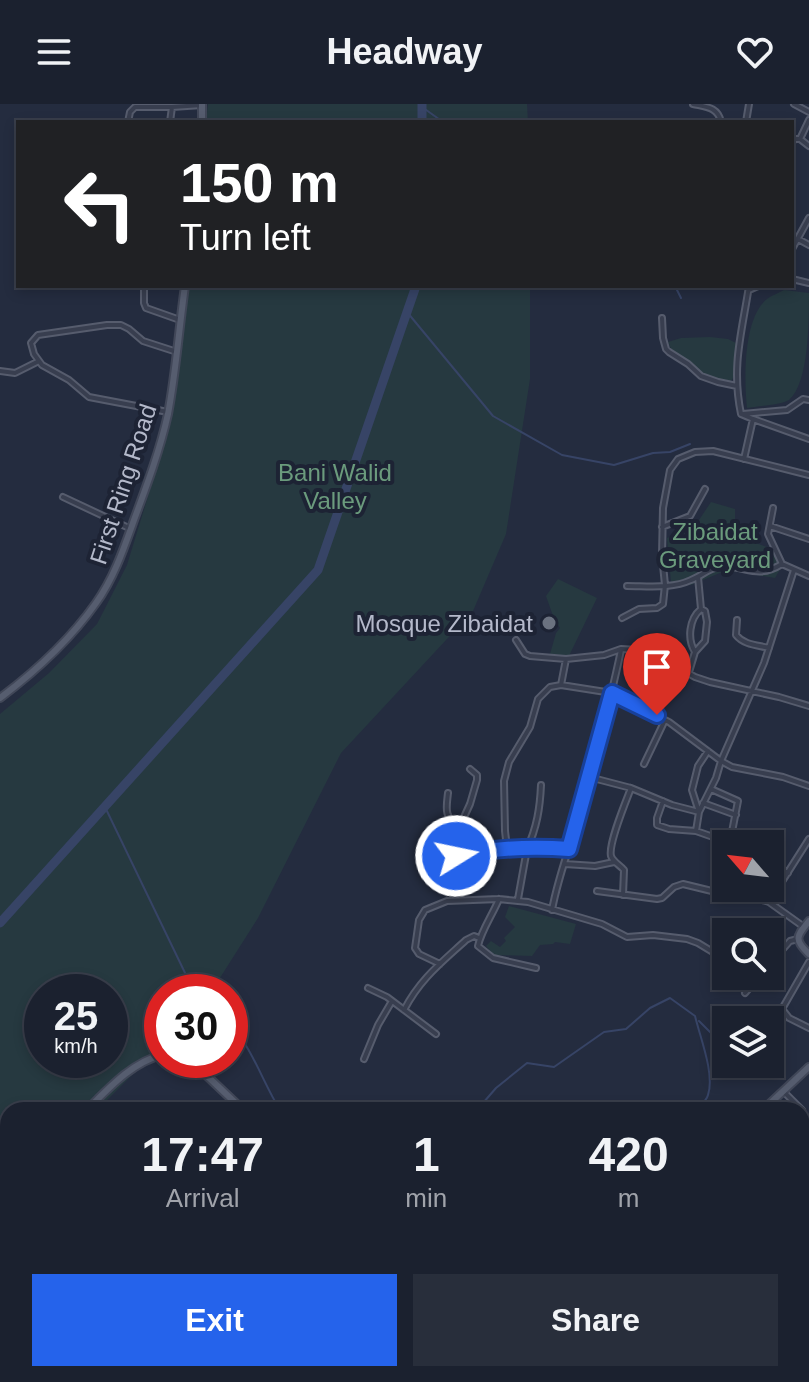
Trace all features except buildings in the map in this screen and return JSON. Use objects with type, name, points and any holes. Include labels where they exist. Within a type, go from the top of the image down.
[{"type":"main road","name":"First Ring Road","points":[[0,698],[66,641],[97,602],[114,572],[153,464],[168,412],[185,288]]},
{"type":"main road","points":[[806,924],[798,939],[809,954]]},
{"type":"main road","points":[[96,1102],[144,1061]]},
{"type":"main road","points":[[772,1102],[809,1068]]},
{"type":"main road","points":[[209,1078],[235,1102]]},
{"type":"street","points":[[128,120],[135,107],[202,104]]},
{"type":"street","points":[[693,104],[716,110],[721,120]]},
{"type":"street","points":[[794,104],[809,112]]},
{"type":"street","points":[[170,120],[172,107]]},
{"type":"street","points":[[800,139],[809,120]]},
{"type":"street","points":[[794,140],[800,139],[809,146]]},
{"type":"street","points":[[794,246],[809,218]]},
{"type":"street","points":[[798,239],[809,245]]},
{"type":"street","points":[[144,288],[146,308],[180,320]]},
{"type":"street","points":[[741,414],[737,386],[741,326],[749,288]]},
{"type":"street","points":[[662,318],[663,338],[669,352],[701,376],[737,386]]},
{"type":"street","points":[[168,412],[89,397],[39,361],[31,343],[38,335],[114,324],[129,329],[143,341],[177,352]]},
{"type":"street","points":[[0,371],[15,373],[39,361]]},
{"type":"street","points":[[741,414],[787,410],[803,399],[809,399]]},
{"type":"street","points":[[741,414],[809,439]]},
{"type":"street","points":[[744,459],[753,419]]},
{"type":"street","points":[[622,618],[639,609],[661,606],[664,601],[663,508],[670,470],[678,459],[695,452],[713,451],[809,475]]},
{"type":"street","points":[[662,527],[690,516],[705,489]]},
{"type":"street","points":[[63,497],[131,529]]},
{"type":"street","points":[[773,508],[768,537],[782,564],[809,576]]},
{"type":"street","points":[[770,526],[809,539]]},
{"type":"street","points":[[627,586],[689,582],[713,568],[724,566],[767,572],[782,564]]},
{"type":"street","points":[[696,831],[699,812],[769,648],[794,570]]},
{"type":"street","points":[[689,672],[695,652],[703,646],[707,634],[707,616],[701,609],[698,577]]},
{"type":"street","points":[[695,652],[690,640],[692,623],[701,609]]},
{"type":"street","points":[[737,620],[736,635],[742,642],[769,648]]},
{"type":"street","points":[[516,640],[525,654],[530,656],[566,659],[604,655],[621,649],[638,650],[710,682],[809,706]]},
{"type":"street","points":[[552,910],[612,693],[621,649]]},
{"type":"street","points":[[561,685],[566,659]]},
{"type":"street","points":[[507,848],[504,781],[509,762],[530,727],[538,699],[550,687],[561,685],[612,693],[665,720],[721,761],[740,769],[770,773],[809,786]]},
{"type":"street","points":[[644,764],[665,720]]},
{"type":"street","points":[[699,812],[692,790],[698,766],[708,751]]},
{"type":"street","points":[[470,769],[477,775],[477,780],[450,854],[507,848],[569,849]]},
{"type":"street","points":[[589,777],[699,812]]},
{"type":"street","points":[[518,900],[527,849],[540,810],[541,785]]},
{"type":"street","points":[[623,895],[624,870],[611,856],[631,788]]},
{"type":"street","points":[[711,789],[737,799],[739,803],[733,830]]},
{"type":"street","points":[[448,793],[448,818],[459,828]]},
{"type":"street","points":[[663,801],[657,825],[712,836]]},
{"type":"street","points":[[703,803],[736,815]]},
{"type":"street","points":[[784,879],[809,839]]},
{"type":"street","points":[[565,864],[595,866],[615,861]]},
{"type":"street","points":[[784,871],[788,873]]},
{"type":"street","points":[[597,891],[657,899],[683,884],[712,891]]},
{"type":"street","points":[[499,899],[478,946],[493,958],[536,968]]},
{"type":"street","points":[[440,964],[416,952],[417,932],[422,913],[447,901],[518,900],[602,924],[627,937],[653,935],[687,939],[712,952]]},
{"type":"street","points":[[769,902],[806,924]]},
{"type":"street","points":[[404,1010],[416,987],[470,937],[479,938]]},
{"type":"street","points":[[784,948],[790,941],[798,939]]},
{"type":"street","points":[[809,962],[782,1009],[784,1014],[809,1028]]},
{"type":"street","points":[[368,988],[392,1001],[436,1034]]},
{"type":"street","points":[[364,1059],[392,1001]]},
{"type":"street","points":[[784,1092],[794,1102]]},
{"type":"green space","points":[[208,104],[527,104],[528,120],[206,120]]},
{"type":"green space","name":"Bani Walid Valley","points":[[187,288],[530,288],[530,379],[506,534],[473,611],[341,753],[258,918],[222,974],[144,974],[144,1063],[105,1102],[0,1102],[0,714],[49,673],[97,624],[127,565],[170,424]]},
{"type":"green space","points":[[784,290],[809,293],[801,380],[789,400],[747,408],[747,350],[753,320],[767,299]]},
{"type":"green space","points":[[681,338],[728,339],[740,345],[738,372],[730,382],[711,383],[678,360],[668,342]]},
{"type":"green space","name":"Zibaidat Graveyard","points":[[711,502],[735,509],[735,524],[740,527],[740,537],[772,549],[782,566],[775,578],[727,570],[691,585],[671,582],[667,538],[695,526]]},
{"type":"green space","points":[[558,579],[597,598],[569,656],[550,654],[560,628],[546,596]]},
{"type":"green space","points":[[509,906],[576,924],[570,944],[555,942],[540,945],[532,956],[494,955],[486,946],[491,941],[500,947],[515,927],[505,917]]},
{"type":"waterway","name":"Bani Walid Valley","points":[[422,104],[422,120]]},
{"type":"waterway","points":[[422,107],[440,120]]},
{"type":"waterway","name":"Bani Walid Valley","points":[[0,923],[318,570],[415,288]]},
{"type":"waterway","points":[[676,288],[681,298]]},
{"type":"waterway","points":[[407,312],[493,416],[562,455],[614,465],[690,444]]},
{"type":"waterway","points":[[105,807],[186,974]]},
{"type":"waterway","name":"Bani Walid Valley","points":[[0,921],[5,918]]},
{"type":"waterway","points":[[484,1102],[527,1063],[554,1067],[604,1032],[626,1029],[650,1008],[670,998],[695,1016],[710,1077],[708,1095],[703,1102]]},
{"type":"waterway","points":[[699,1021],[712,1034]]},
{"type":"waterway","points":[[248,1050],[276,1102]]},
{"type":"place","name":"Mosque Zibaidat","points":[[549,623]]},
{"type":"route","points":[[456,856],[507,848],[569,849],[612,693],[657,715]]}]
